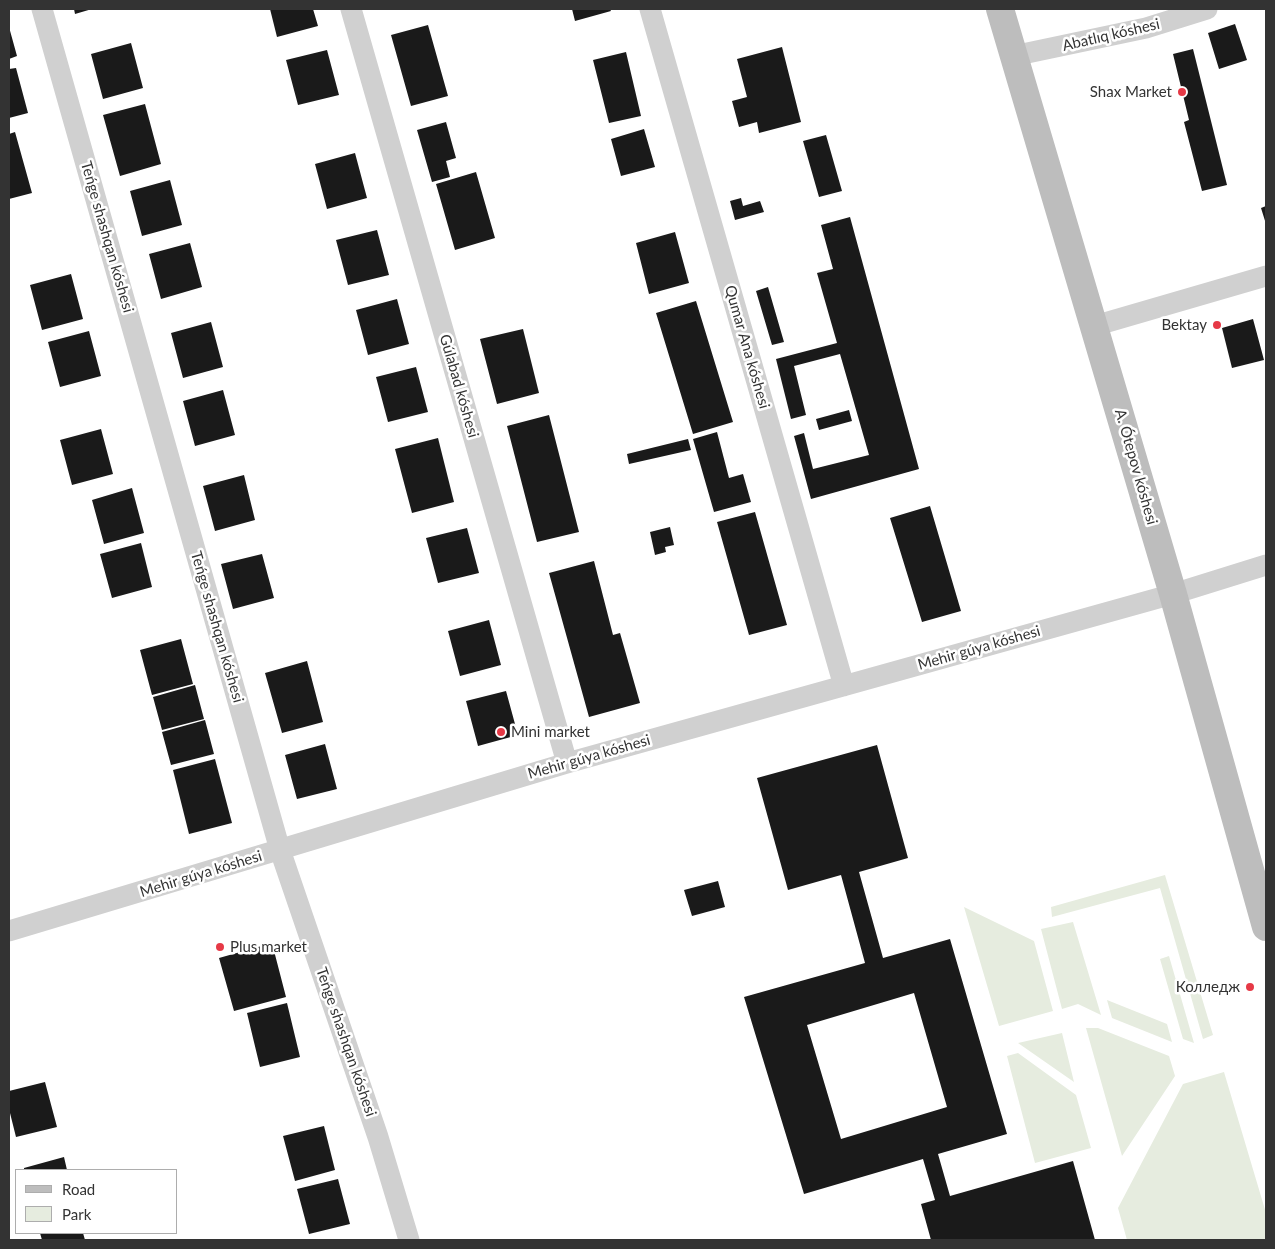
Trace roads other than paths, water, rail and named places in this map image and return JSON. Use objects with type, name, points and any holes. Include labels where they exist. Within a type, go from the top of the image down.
[{"type":"main road","name":"A. Ótepov kóshesi","points":[[1000,9],[1173,594],[1266,927]]},
{"type":"street","name":"Teńge shashqan kóshesi","points":[[42,9],[280,850],[378,1137],[409,1240]]},
{"type":"street","name":"Gúlabad kóshesi","points":[[351,9],[567,763]]},
{"type":"street","name":"Qumar Ana kóshesi","points":[[650,9],[844,686]]},
{"type":"street","name":"Abatlıq kóshesi","points":[[1014,56],[1146,28],[1207,9]]},
{"type":"street","points":[[1094,326],[1266,276]]},
{"type":"street","name":"Mehir gúyа kóshesi","points":[[9,931],[567,763],[1173,594],[1266,565]]},
{"type":"place","name":"Shax Market","points":[[1182,92]]},
{"type":"place","name":"Bektay","points":[[1217,325]]},
{"type":"place","name":"Mini market","points":[[501,732]]},
{"type":"place","name":"Plus market","points":[[220,947]]},
{"type":"place","name":"Колледж","points":[[1250,987]]}]
